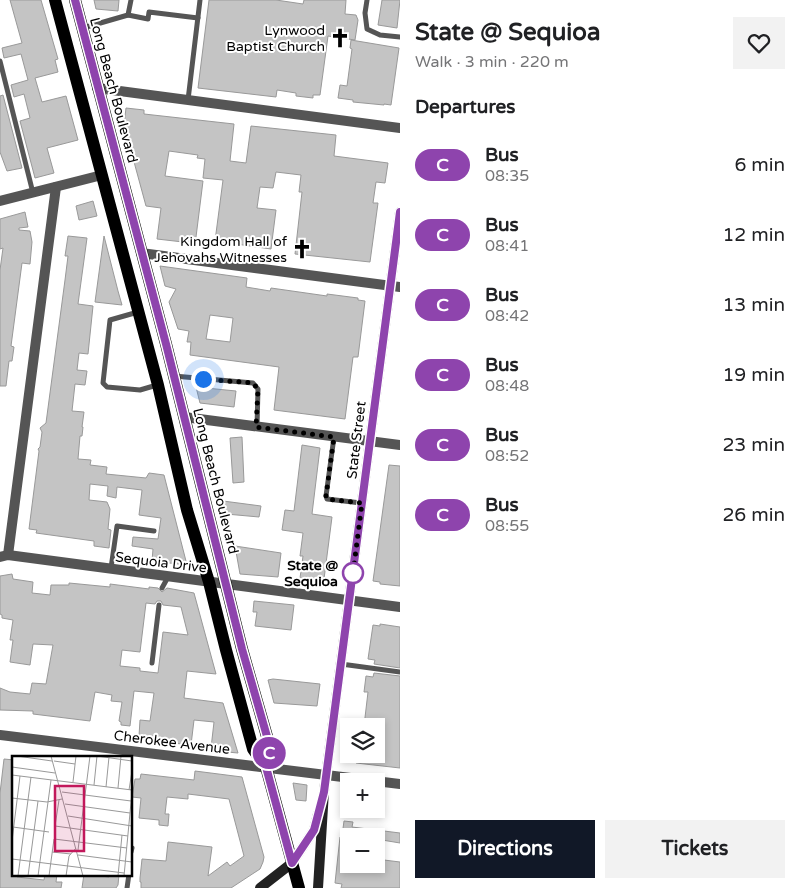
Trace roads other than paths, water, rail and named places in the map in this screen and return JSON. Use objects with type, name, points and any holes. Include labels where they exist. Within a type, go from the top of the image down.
[{"type":"main road","name":"Long Beach Boulevard","points":[[55,0],[158,384],[187,510],[209,582],[253,749],[266,767],[299,888]]},
{"type":"main road","name":"Long Beach Boulevard","points":[[74,0],[184,417],[242,649],[270,747],[266,767]]},
{"type":"main road","points":[[109,201],[119,207],[130,247],[135,252],[140,253]]},
{"type":"main road","name":"State Street","points":[[318,888],[326,775],[370,441],[395,286],[400,212]]},
{"type":"main road","name":"State Street","points":[[260,888],[292,863],[314,830],[324,792]]},
{"type":"street","points":[[97,88],[400,128]]},
{"type":"street","points":[[0,201],[102,175]]},
{"type":"street","points":[[4,556],[56,187]]},
{"type":"street","points":[[140,253],[395,286]]},
{"type":"street","points":[[184,417],[400,445]]},
{"type":"street","name":"Sequoia Drive","points":[[4,556],[400,607]]},
{"type":"street","name":"Cherokee Avenue","points":[[0,735],[400,784]]},
{"type":"lane","points":[[128,15],[130,0]]},
{"type":"lane","points":[[188,100],[200,0]]},
{"type":"lane","points":[[367,0],[365,13],[367,29],[380,35],[400,37]]},
{"type":"lane","points":[[82,29],[128,15],[148,19],[149,12],[198,18]]},
{"type":"lane","points":[[0,61],[33,193]]},
{"type":"lane","points":[[138,312],[110,320],[103,383],[107,387],[140,390],[158,384]]},
{"type":"lane","points":[[173,376],[253,383],[258,389],[256,427]]},
{"type":"lane","points":[[334,437],[327,499],[362,503]]},
{"type":"lane","points":[[111,569],[117,526],[154,531]]},
{"type":"lane","points":[[162,588],[168,577]]},
{"type":"lane","points":[[152,663],[160,605]]},
{"type":"lane","points":[[341,664],[400,672]]},
{"type":"place","name":"Lynwood Baptist Church","points":[[340,38]]},
{"type":"place","name":"Kingdom Hall of Jehovahs Witnesses","points":[[302,249]]},
{"type":"place","name":"State @ Sequioa","points":[[353,573]]}]
